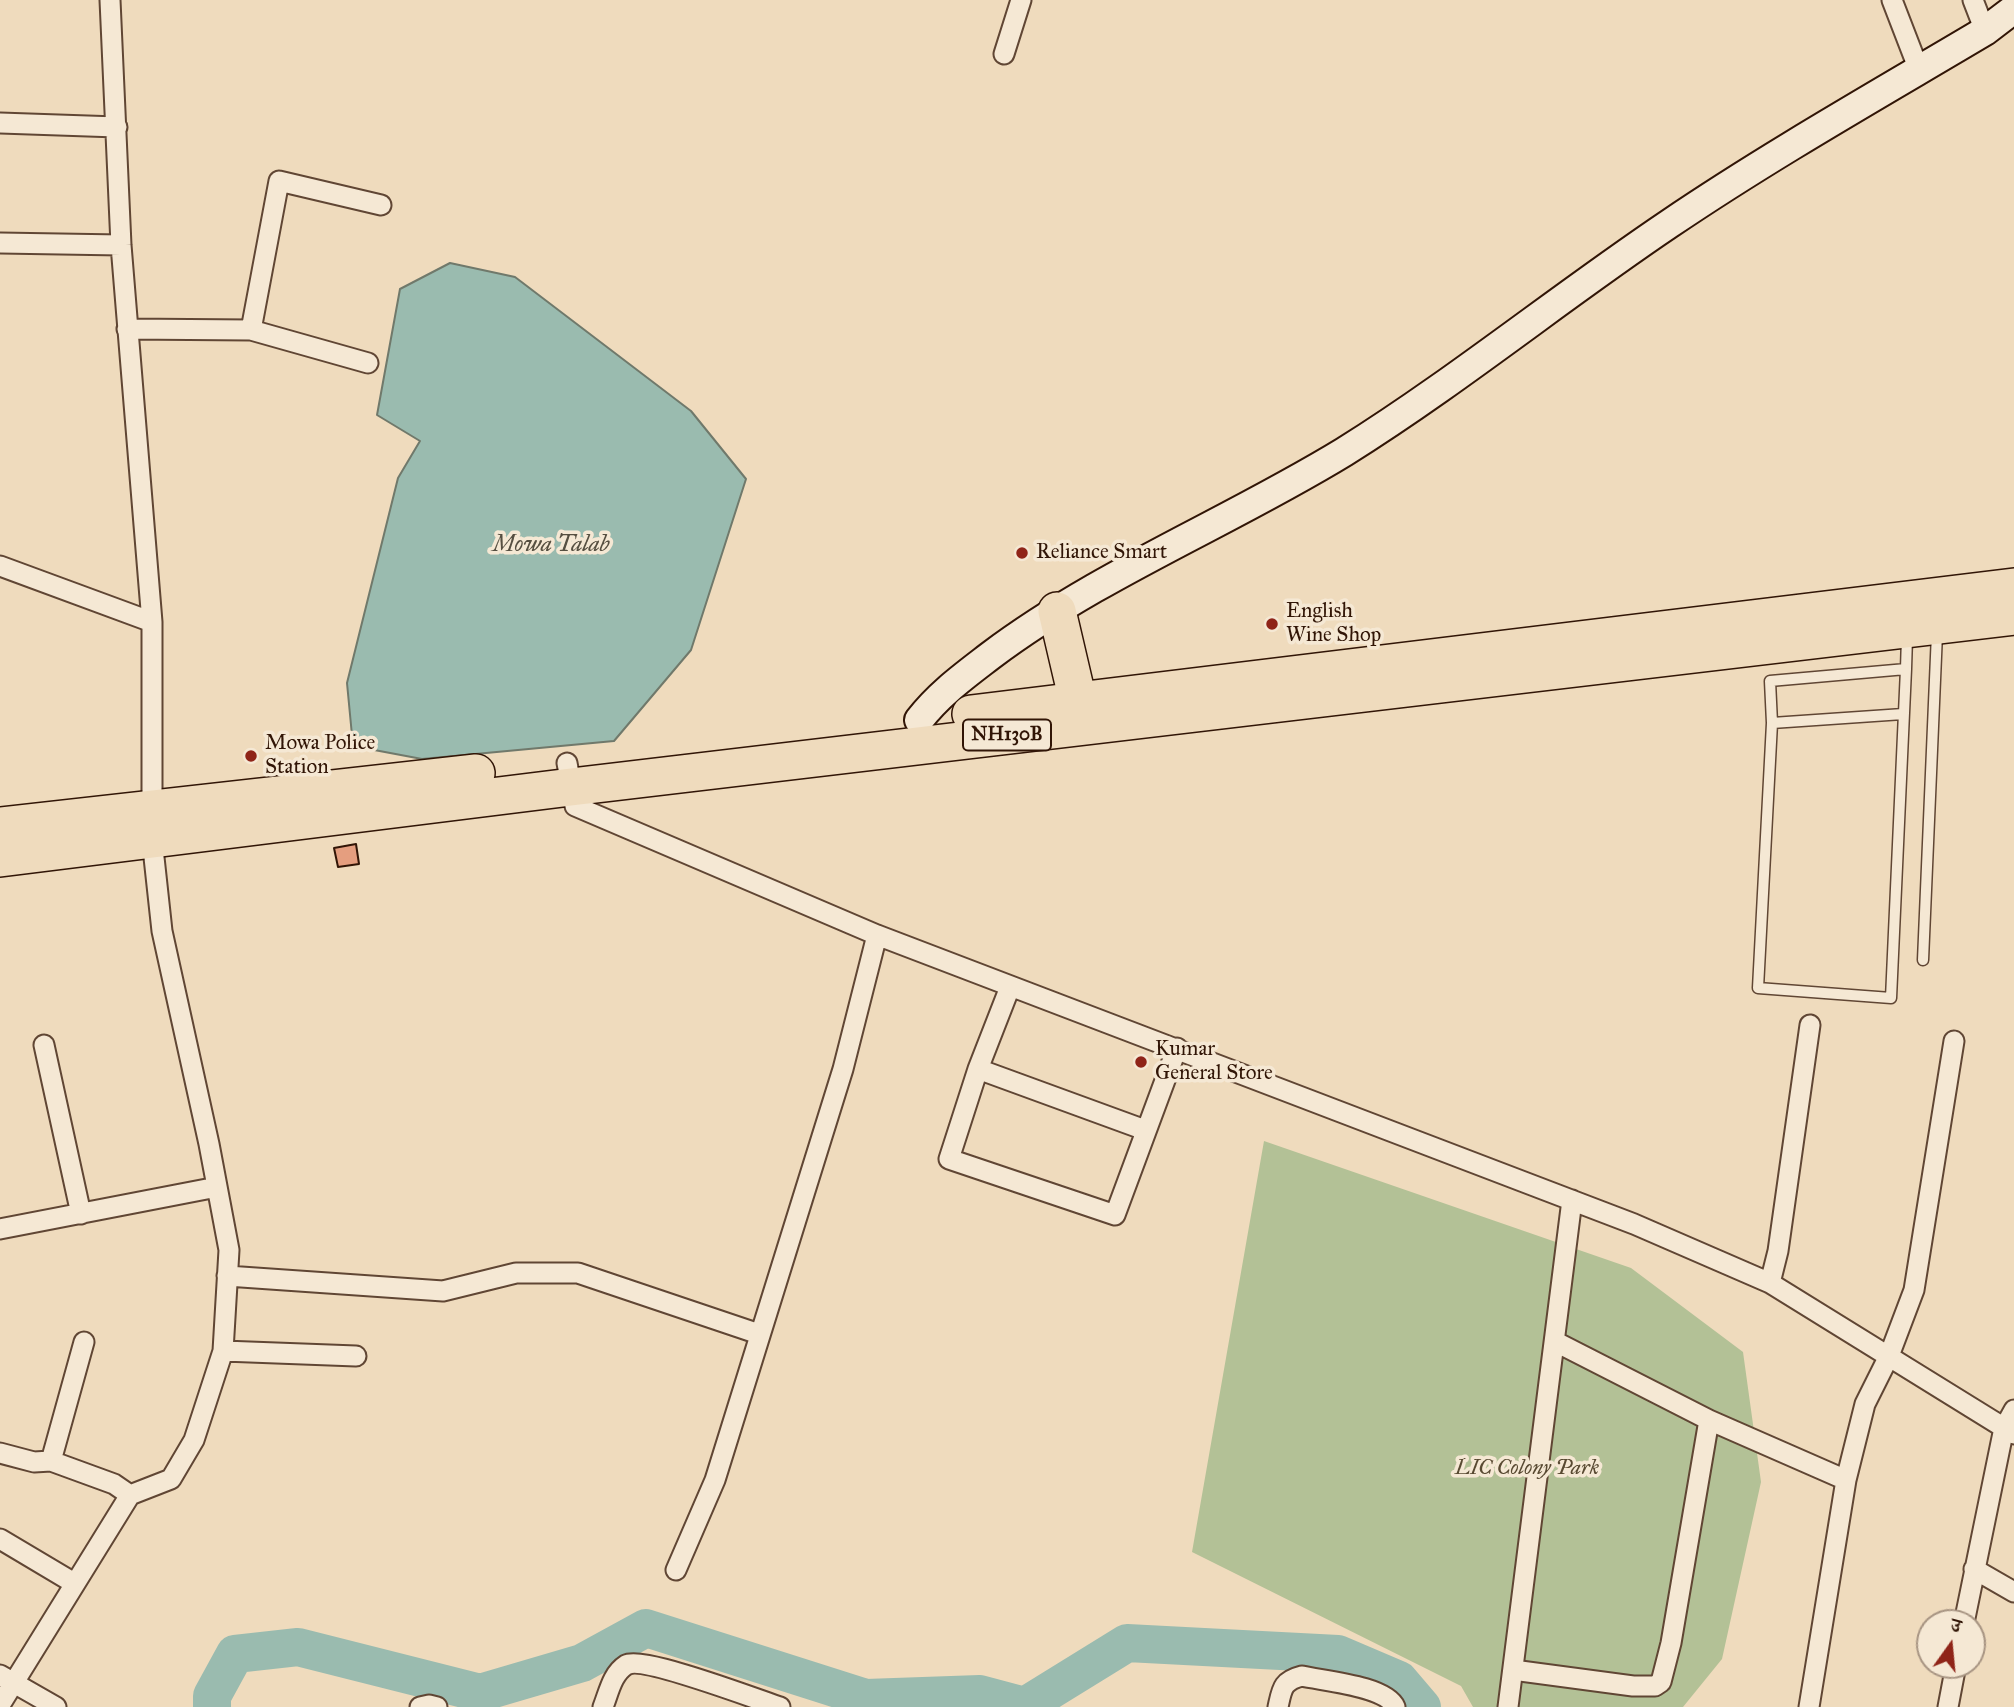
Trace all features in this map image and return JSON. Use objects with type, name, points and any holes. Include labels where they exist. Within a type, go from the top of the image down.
[{"type":"highway","name":"NH130B","points":[[569,775],[919,720],[2014,587]]},
{"type":"highway","points":[[1057,611],[1078,701]]},
{"type":"highway","name":"NH130B","points":[[0,858],[152,824],[569,775],[2014,616]]},
{"type":"highway","name":"NH130B","points":[[0,826],[152,824]]},
{"type":"street","points":[[0,1705],[7,1678],[74,1583],[130,1495],[171,1479],[194,1440],[223,1351],[229,1250],[162,931],[152,824],[152,622],[121,245],[110,0]]},
{"type":"street","points":[[1004,54],[1021,0]]},
{"type":"street","points":[[1892,0],[1919,70]]},
{"type":"street","points":[[1973,0],[1985,31]]},
{"type":"street","points":[[919,720],[940,694],[1015,637],[1342,453],[1456,378],[1666,226],[1755,168],[1985,31],[2014,9]]},
{"type":"street","points":[[0,122],[117,127]]},
{"type":"street","points":[[251,330],[279,181],[381,205]]},
{"type":"street","points":[[0,243],[121,245]]},
{"type":"street","points":[[128,329],[251,330],[368,363]]},
{"type":"street","points":[[0,566],[152,622]]},
{"type":"street","points":[[569,775],[575,806],[877,935],[1634,1224],[1770,1283],[2009,1431]]},
{"type":"street","points":[[676,1570],[715,1480],[843,1069],[877,935]]},
{"type":"street","points":[[1010,987],[978,1069],[949,1159],[1115,1215],[1177,1048]]},
{"type":"street","points":[[1770,1283],[1778,1251],[1810,1025]]},
{"type":"street","points":[[1809,1707],[1846,1480],[1865,1404],[1889,1356],[1914,1290],[1954,1041]]},
{"type":"street","points":[[44,1045],[81,1214]]},
{"type":"street","points":[[978,1069],[1145,1130]]},
{"type":"street","points":[[0,1229],[217,1187]]},
{"type":"street","points":[[1508,1707],[1572,1200]]},
{"type":"street","points":[[227,1276],[443,1291],[516,1273],[578,1273],[759,1334]]},
{"type":"street","points":[[51,1461],[84,1342]]},
{"type":"street","points":[[1556,1342],[1709,1420],[1846,1480]]},
{"type":"street","points":[[223,1351],[356,1356]]},
{"type":"street","points":[[1967,1609],[2014,1410]]},
{"type":"street","points":[[1513,1670],[1633,1686],[1654,1686],[1661,1682],[1671,1643],[1709,1420]]},
{"type":"street","points":[[0,1453],[34,1462],[51,1461],[114,1484],[130,1495]]},
{"type":"street","points":[[0,1539],[74,1583]]},
{"type":"street","points":[[1974,1569],[2014,1592]]},
{"type":"street","points":[[603,1707],[615,1676],[625,1666],[634,1662],[659,1667],[780,1707]]},
{"type":"street","points":[[1278,1707],[1283,1688],[1291,1679],[1302,1676],[1378,1692],[1393,1702],[1395,1707]]},
{"type":"street","points":[[7,1678],[56,1707]]},
{"type":"street","points":[[1948,1707],[1953,1679]]},
{"type":"street","points":[[420,1707],[437,1707]]},
{"type":"lane","points":[[1906,669],[1770,681],[1772,723],[1758,988],[1891,998],[1906,669],[1922,627]]},
{"type":"lane","points":[[1922,627],[1923,960]]},
{"type":"lane","points":[[1772,723],[1903,714]]},
{"type":"green space","name":"LIC Colony Park","points":[[1264,1141],[1631,1268],[1743,1352],[1761,1482],[1722,1659],[1683,1707],[1473,1707],[1461,1686],[1192,1552]]},
{"type":"water","name":"Mowa Talab","points":[[450,263],[515,277],[691,411],[746,479],[691,650],[614,741],[422,759],[353,746],[347,683],[398,478],[420,441],[377,415],[400,289]]},
{"type":"building","points":[[356,844],[359,864],[338,867],[334,848]]},
{"type":"waterway","points":[[212,1707],[212,1696],[235,1654],[298,1647],[480,1693],[582,1663],[646,1628],[866,1698],[980,1694],[1025,1706],[1127,1643],[1338,1654],[1399,1680],[1422,1707]]},
{"type":"place","name":"Reliance Smart","points":[[1022,553]]},
{"type":"place","name":"English Wine Shop","points":[[1272,624]]},
{"type":"place","name":"Mowa Police Station","points":[[251,756]]},
{"type":"place","name":"Kumar General Store","points":[[1141,1062]]}]
